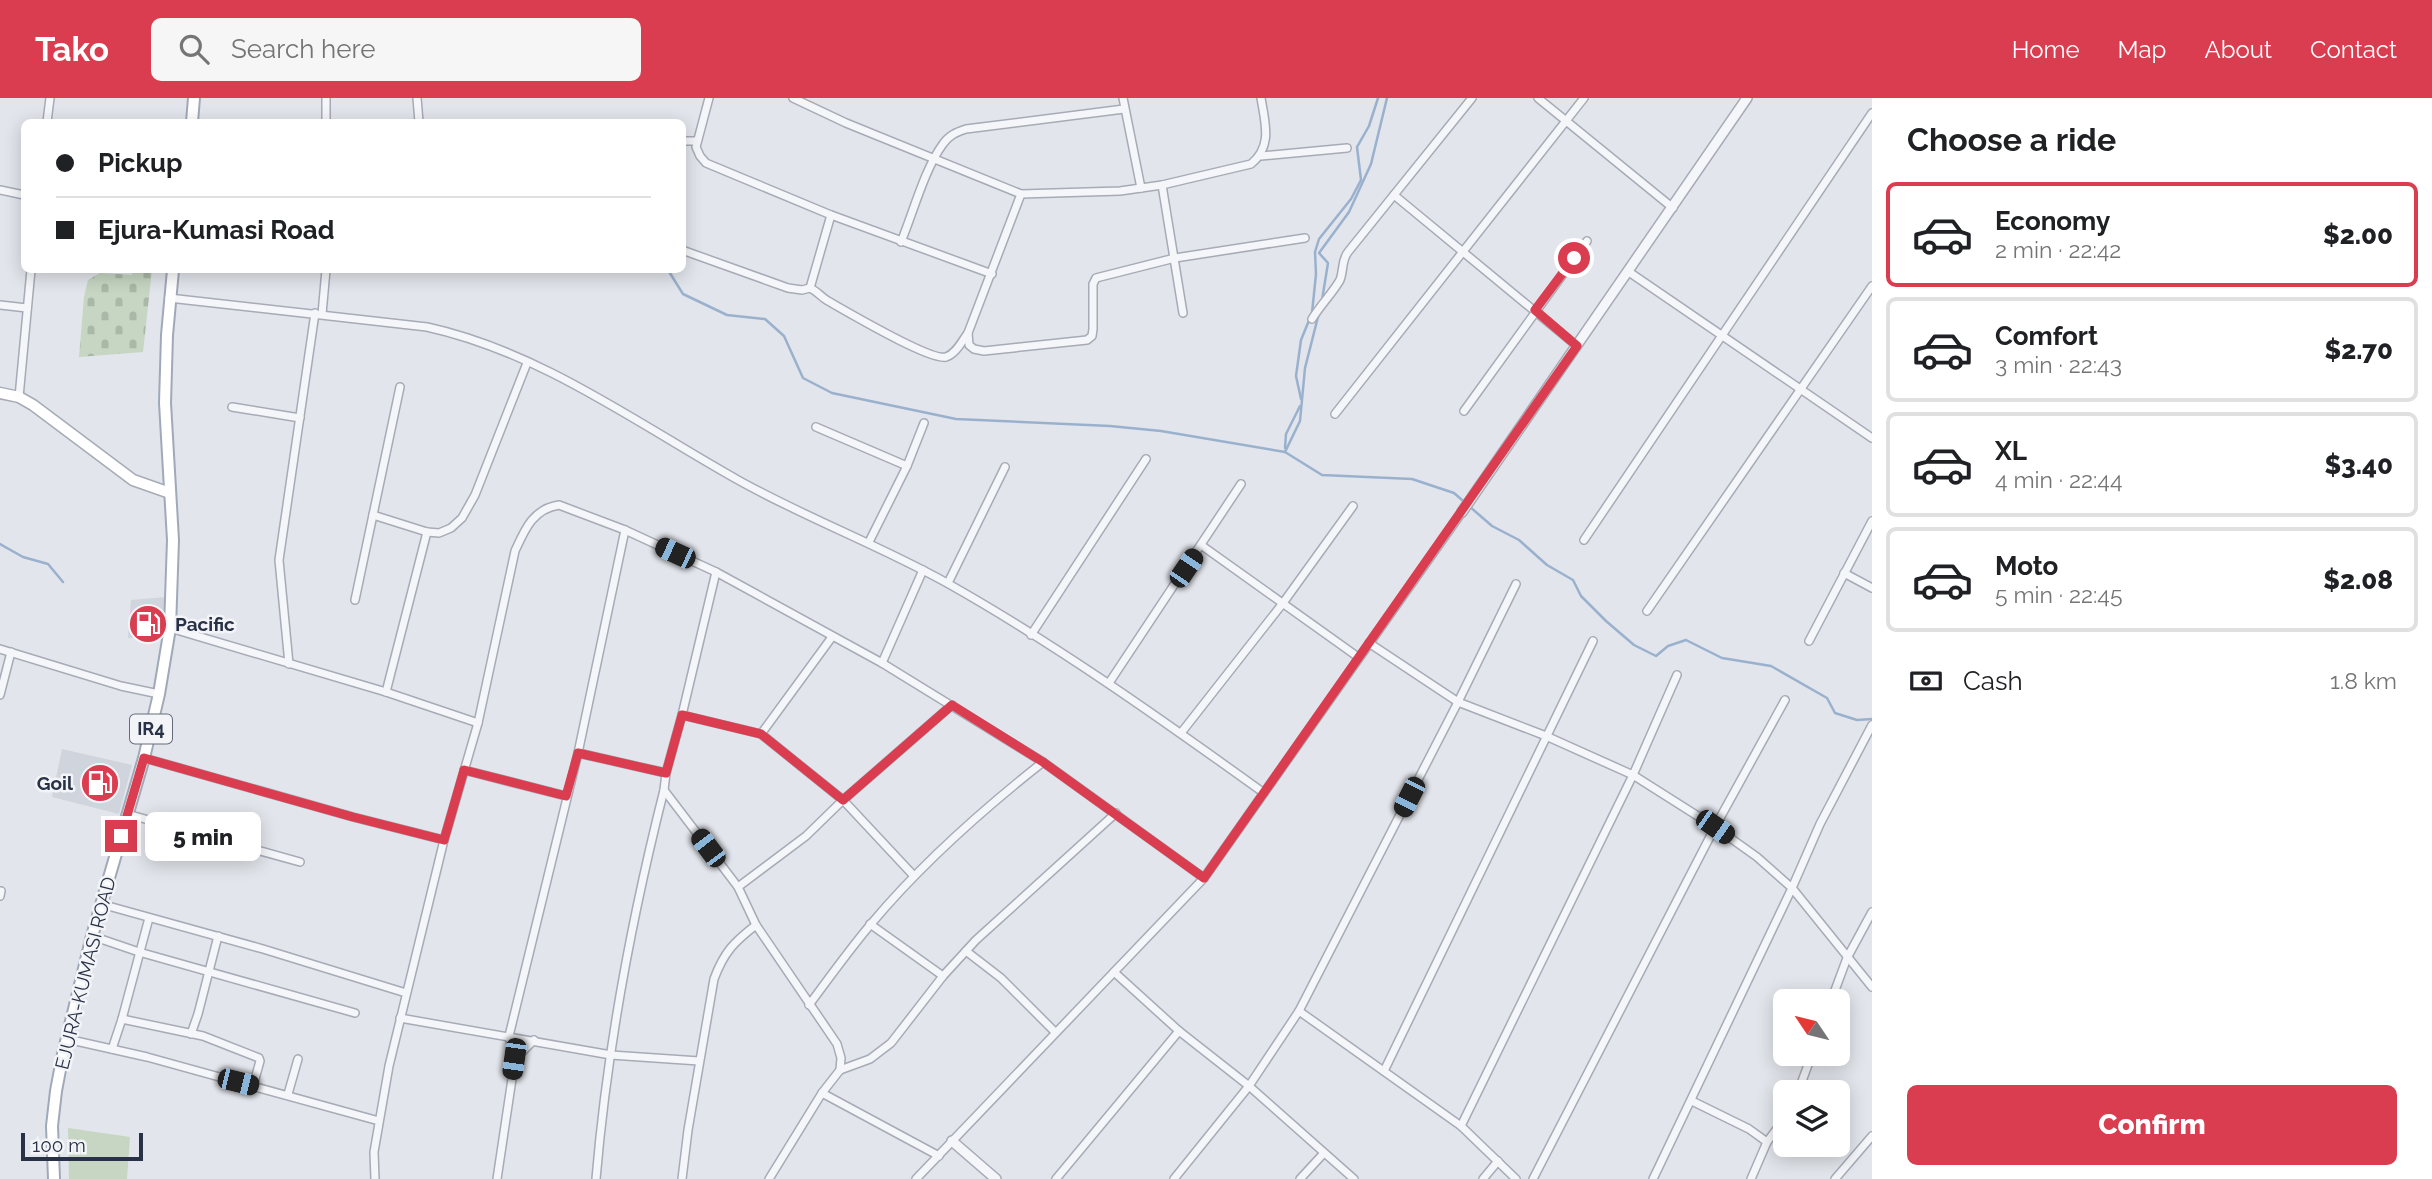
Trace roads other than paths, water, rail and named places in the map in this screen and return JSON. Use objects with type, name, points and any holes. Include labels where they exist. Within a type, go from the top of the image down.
[{"type":"main road","points":[[192,119],[194,98]]},
{"type":"main road","name":"EJURA-KUMASI ROAD","points":[[54,1179],[53,1112],[67,1039],[92,936],[144,758],[159,694],[170,628],[173,540],[165,403],[169,298],[173,273]]},
{"type":"main road","points":[[0,393],[19,397],[67,429],[111,466],[133,480],[170,493]]},
{"type":"street","points":[[47,119],[50,98]]},
{"type":"street","points":[[326,98],[326,119]]},
{"type":"street","points":[[417,98],[419,119]]},
{"type":"street","points":[[709,98],[696,147],[699,156],[706,163],[831,215],[992,274]]},
{"type":"street","points":[[793,98],[1021,194],[1141,188],[1251,164],[1261,156],[1265,146],[1261,98]]},
{"type":"street","points":[[1126,98],[1124,109],[1141,188]]},
{"type":"street","points":[[1312,319],[1324,299],[1338,284],[1344,257],[1472,98]]},
{"type":"street","points":[[1538,98],[1673,208]]},
{"type":"street","points":[[1335,414],[1584,98]]},
{"type":"street","points":[[916,1179],[1204,878],[1462,512],[1747,98]]},
{"type":"street","points":[[901,242],[934,159],[944,142],[953,134],[966,129],[1124,109]]},
{"type":"street","points":[[1584,540],[1872,113]]},
{"type":"street","points":[[686,141],[697,141]]},
{"type":"street","points":[[1261,156],[1347,148]]},
{"type":"street","points":[[1162,185],[1183,313]]},
{"type":"street","points":[[0,190],[21,194]]},
{"type":"street","points":[[686,251],[788,288],[810,288],[836,306],[933,356],[946,357],[968,333],[1021,194]]},
{"type":"street","points":[[1394,195],[1577,346]]},
{"type":"street","points":[[810,288],[831,215]]},
{"type":"street","points":[[968,333],[969,345],[984,351],[1087,340],[1092,336],[1093,284],[1096,278],[1175,258],[1305,238]]},
{"type":"street","points":[[1464,411],[1587,241]]},
{"type":"street","points":[[1629,272],[1872,438]]},
{"type":"street","points":[[19,397],[31,273]]},
{"type":"street","points":[[289,664],[279,560],[325,273]]},
{"type":"street","points":[[1647,611],[1872,286]]},
{"type":"street","points":[[169,298],[427,327],[457,334],[527,363],[591,392],[642,425],[741,481],[948,583],[1109,683],[1264,793]]},
{"type":"street","points":[[0,305],[27,308]]},
{"type":"street","points":[[373,515],[439,533],[462,519],[475,495],[527,363]]},
{"type":"street","points":[[355,600],[400,387]]},
{"type":"street","points":[[232,407],[300,418]]},
{"type":"street","points":[[869,542],[907,466],[924,423]]},
{"type":"street","points":[[816,427],[907,466]]},
{"type":"street","points":[[1031,635],[1146,458]]},
{"type":"street","points":[[948,583],[1005,467]]},
{"type":"street","points":[[1109,683],[1241,484]]},
{"type":"street","points":[[375,1179],[374,1152],[400,1018],[444,840],[478,723],[515,551],[526,527],[546,507],[559,505],[625,530],[716,572],[882,663],[1043,762],[1204,878]]},
{"type":"street","points":[[1181,733],[1283,603],[1353,506]]},
{"type":"street","points":[[1809,641],[1872,521]]},
{"type":"street","points":[[497,1179],[514,1059],[509,1036],[578,753],[625,530]]},
{"type":"street","points":[[386,692],[428,532]]},
{"type":"street","points":[[1201,545],[1358,657]]},
{"type":"street","points":[[882,663],[923,570]]},
{"type":"street","points":[[596,1179],[611,1055],[639,901],[666,773],[716,572]]},
{"type":"street","points":[[1844,573],[1872,588]]},
{"type":"street","points":[[1174,1179],[1249,1086],[1299,1011],[1516,584]]},
{"type":"street","points":[[170,628],[386,692],[478,723]]},
{"type":"street","points":[[761,734],[832,637]]},
{"type":"street","points":[[1384,1072],[1593,641]]},
{"type":"street","points":[[1369,643],[1458,702],[1546,736],[1633,775],[1715,827],[1758,857],[1792,887],[1872,988]]},
{"type":"street","points":[[0,649],[121,686],[159,694]]},
{"type":"street","points":[[0,695],[11,652]]},
{"type":"street","points":[[1461,1126],[1633,775],[1677,675]]},
{"type":"street","points":[[1533,1179],[1715,827],[1785,700]]},
{"type":"street","points":[[738,887],[806,836],[952,705]]},
{"type":"street","points":[[682,715],[761,734],[843,800],[914,876]]},
{"type":"street","points":[[1653,1179],[1820,824],[1872,725]]},
{"type":"street","points":[[578,753],[666,773]]},
{"type":"street","points":[[144,758],[444,840]]},
{"type":"street","points":[[809,1005],[870,924],[914,876],[996,798],[1043,762]]},
{"type":"street","points":[[464,770],[566,796]]},
{"type":"street","points":[[664,790],[738,887],[755,925],[837,1044],[841,1058],[840,1070]]},
{"type":"street","points":[[769,1179],[822,1093],[840,1070],[870,1059],[891,1043],[966,951],[1116,813]]},
{"type":"street","points":[[127,814],[300,863]]},
{"type":"street","points":[[102,904],[406,993]]},
{"type":"street","points":[[1835,989],[1847,958],[1872,912]]},
{"type":"street","points":[[112,1049],[149,918]]},
{"type":"street","points":[[870,924],[943,976]]},
{"type":"street","points":[[682,1179],[714,979],[722,958],[734,942],[755,925]]},
{"type":"street","points":[[92,936],[139,952],[355,1013]]},
{"type":"street","points":[[191,1034],[218,936]]},
{"type":"street","points":[[966,951],[1001,978],[1055,1032]]},
{"type":"street","points":[[1114,972],[1179,1031],[1249,1086],[1354,1179]]},
{"type":"street","points":[[1299,1011],[1461,1126],[1516,1179]]},
{"type":"street","points":[[400,1018],[611,1055],[699,1061]]},
{"type":"street","points":[[122,1019],[191,1034],[259,1058],[253,1086]]},
{"type":"street","points":[[1056,1179],[1179,1031]]},
{"type":"street","points":[[67,1039],[288,1094],[379,1121]]},
{"type":"street","points":[[514,1059],[534,1040]]},
{"type":"street","points":[[288,1094],[298,1059]]},
{"type":"street","points":[[822,1093],[939,1156]]},
{"type":"street","points":[[1692,1101],[1749,1129],[1767,1142]]},
{"type":"street","points":[[1751,1179],[1773,1134]]},
{"type":"street","points":[[1835,1179],[1872,1136]]},
{"type":"street","points":[[952,1141],[996,1179]]},
{"type":"street","points":[[1300,1179],[1324,1153]]},
{"type":"street","points":[[1483,1179],[1497,1161]]},
{"type":"waterway","points":[[1301,399],[1296,376],[1301,340],[1312,313],[1315,252],[1319,239],[1351,199],[1361,180],[1357,147],[1369,126],[1378,98]]},
{"type":"waterway","points":[[1322,300],[1328,263],[1319,253],[1349,212],[1371,164],[1387,98]]},
{"type":"waterway","points":[[670,273],[683,294],[727,315],[765,319],[784,336],[803,378],[832,393],[956,419],[1161,431],[1285,452],[1322,475],[1412,479],[1454,493],[1492,526],[1519,540],[1547,565],[1573,580],[1581,596],[1634,645],[1656,656],[1668,646],[1686,640],[1722,658],[1771,666],[1827,698],[1835,713],[1857,720],[1872,719]]},
{"type":"waterway","points":[[1285,452],[1300,421],[1305,368],[1319,313]]},
{"type":"waterway","points":[[1285,448],[1286,434],[1300,406]]},
{"type":"waterway","points":[[0,544],[23,557],[48,564],[63,582]]},
{"type":"place","name":"Pacific","points":[[148,624]]},
{"type":"place","name":"Goil","points":[[100,783]]}]
